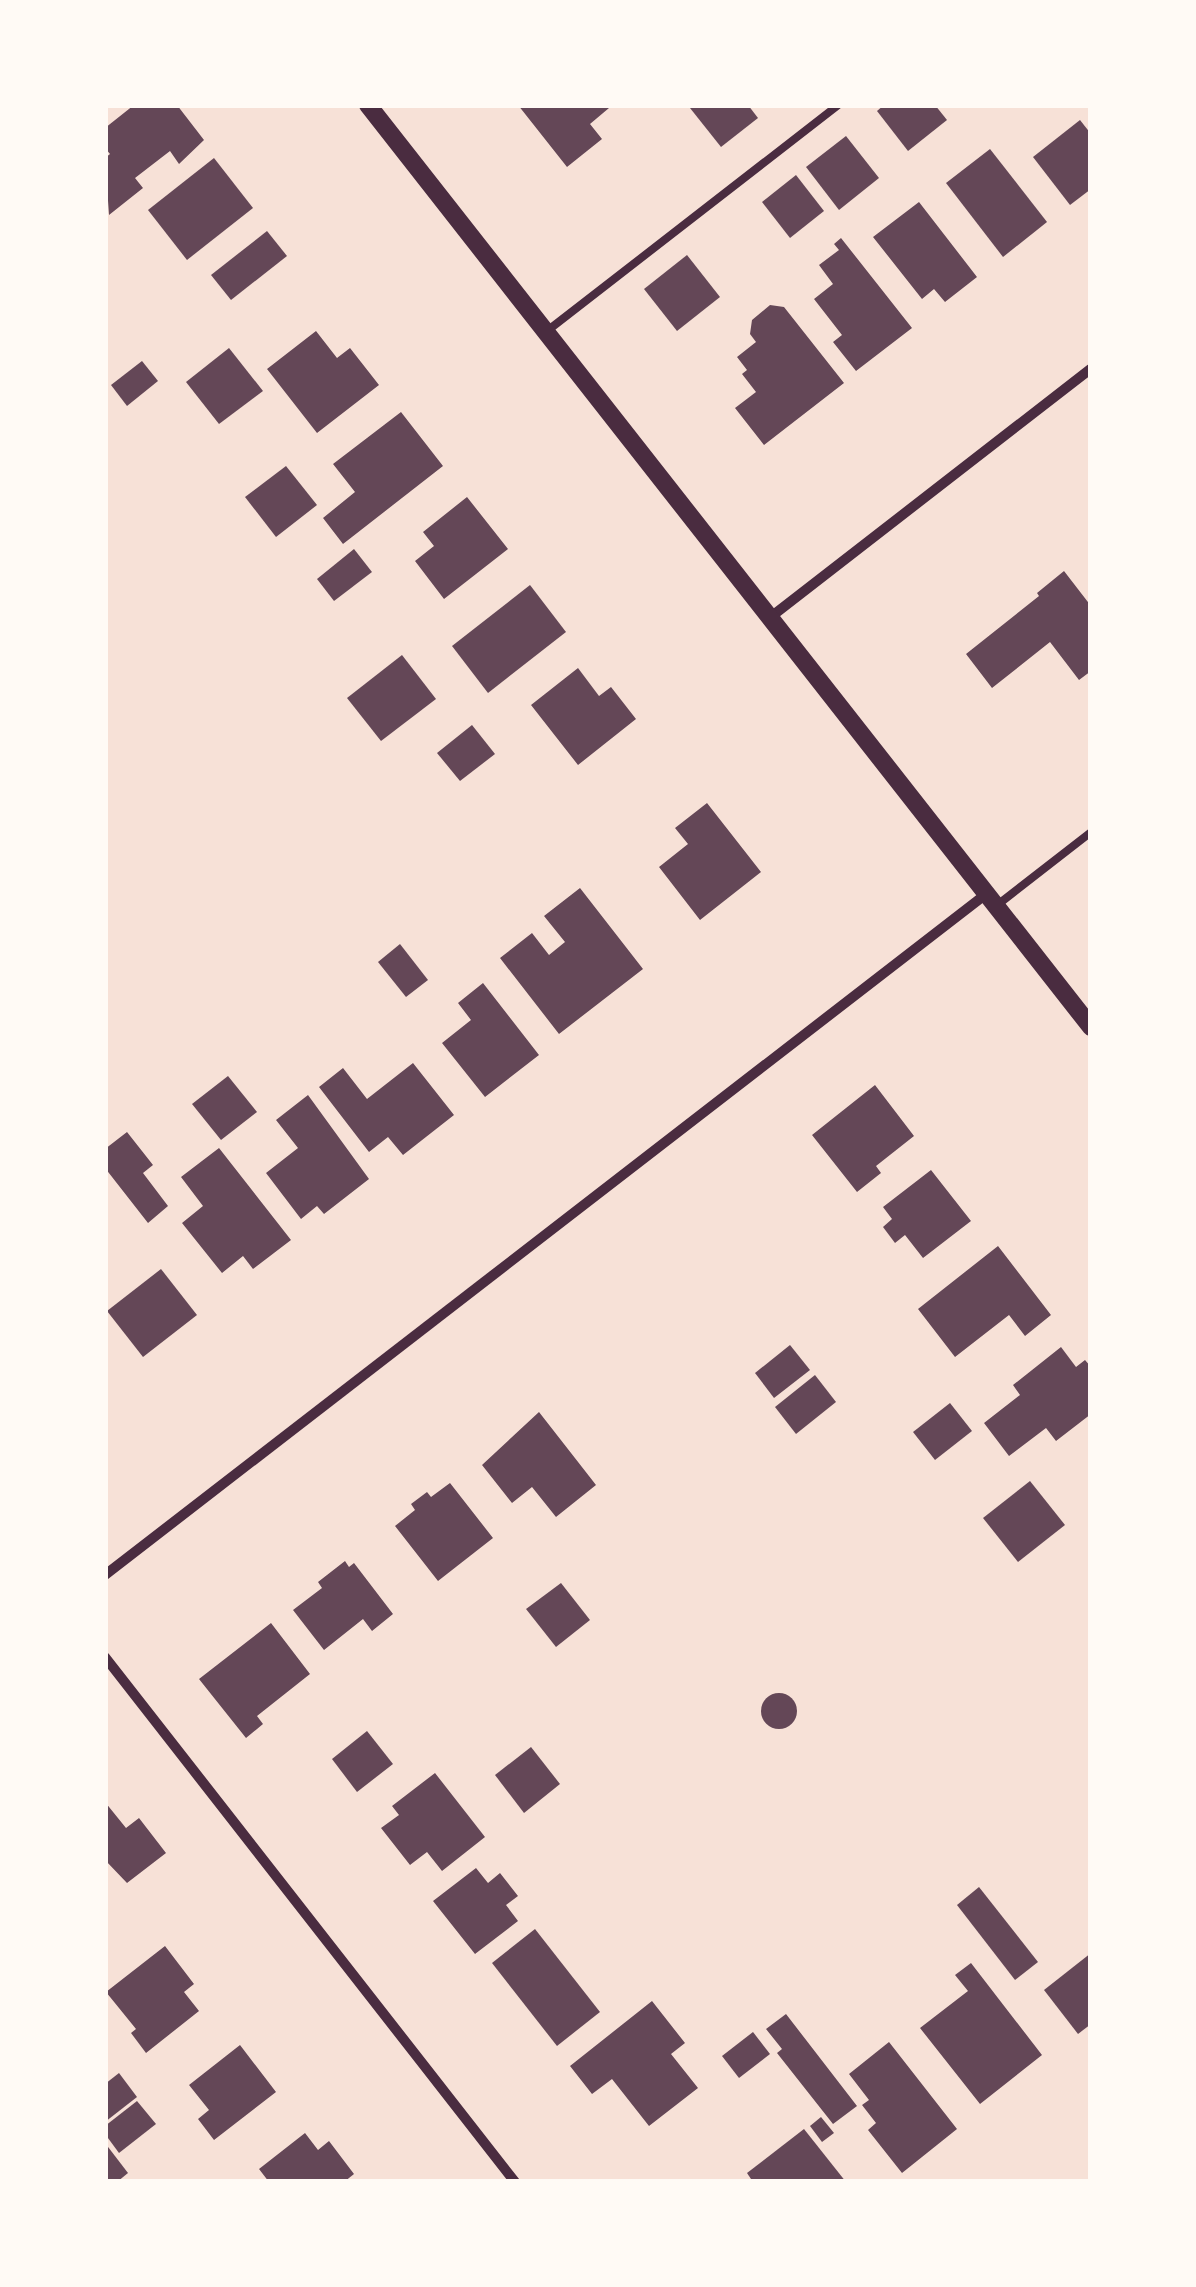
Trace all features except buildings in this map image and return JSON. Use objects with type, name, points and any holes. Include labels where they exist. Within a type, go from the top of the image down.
[{"type":"street","points":[[368,105],[1091,1027]]},
{"type":"street","points":[[772,616],[1091,368]]},
{"type":"street","points":[[105,1575],[991,900]]},
{"type":"street","points":[[105,1656],[516,2182]]},
{"type":"lane","points":[[547,330],[838,105]]},
{"type":"lane","points":[[991,900],[1091,832]]}]
